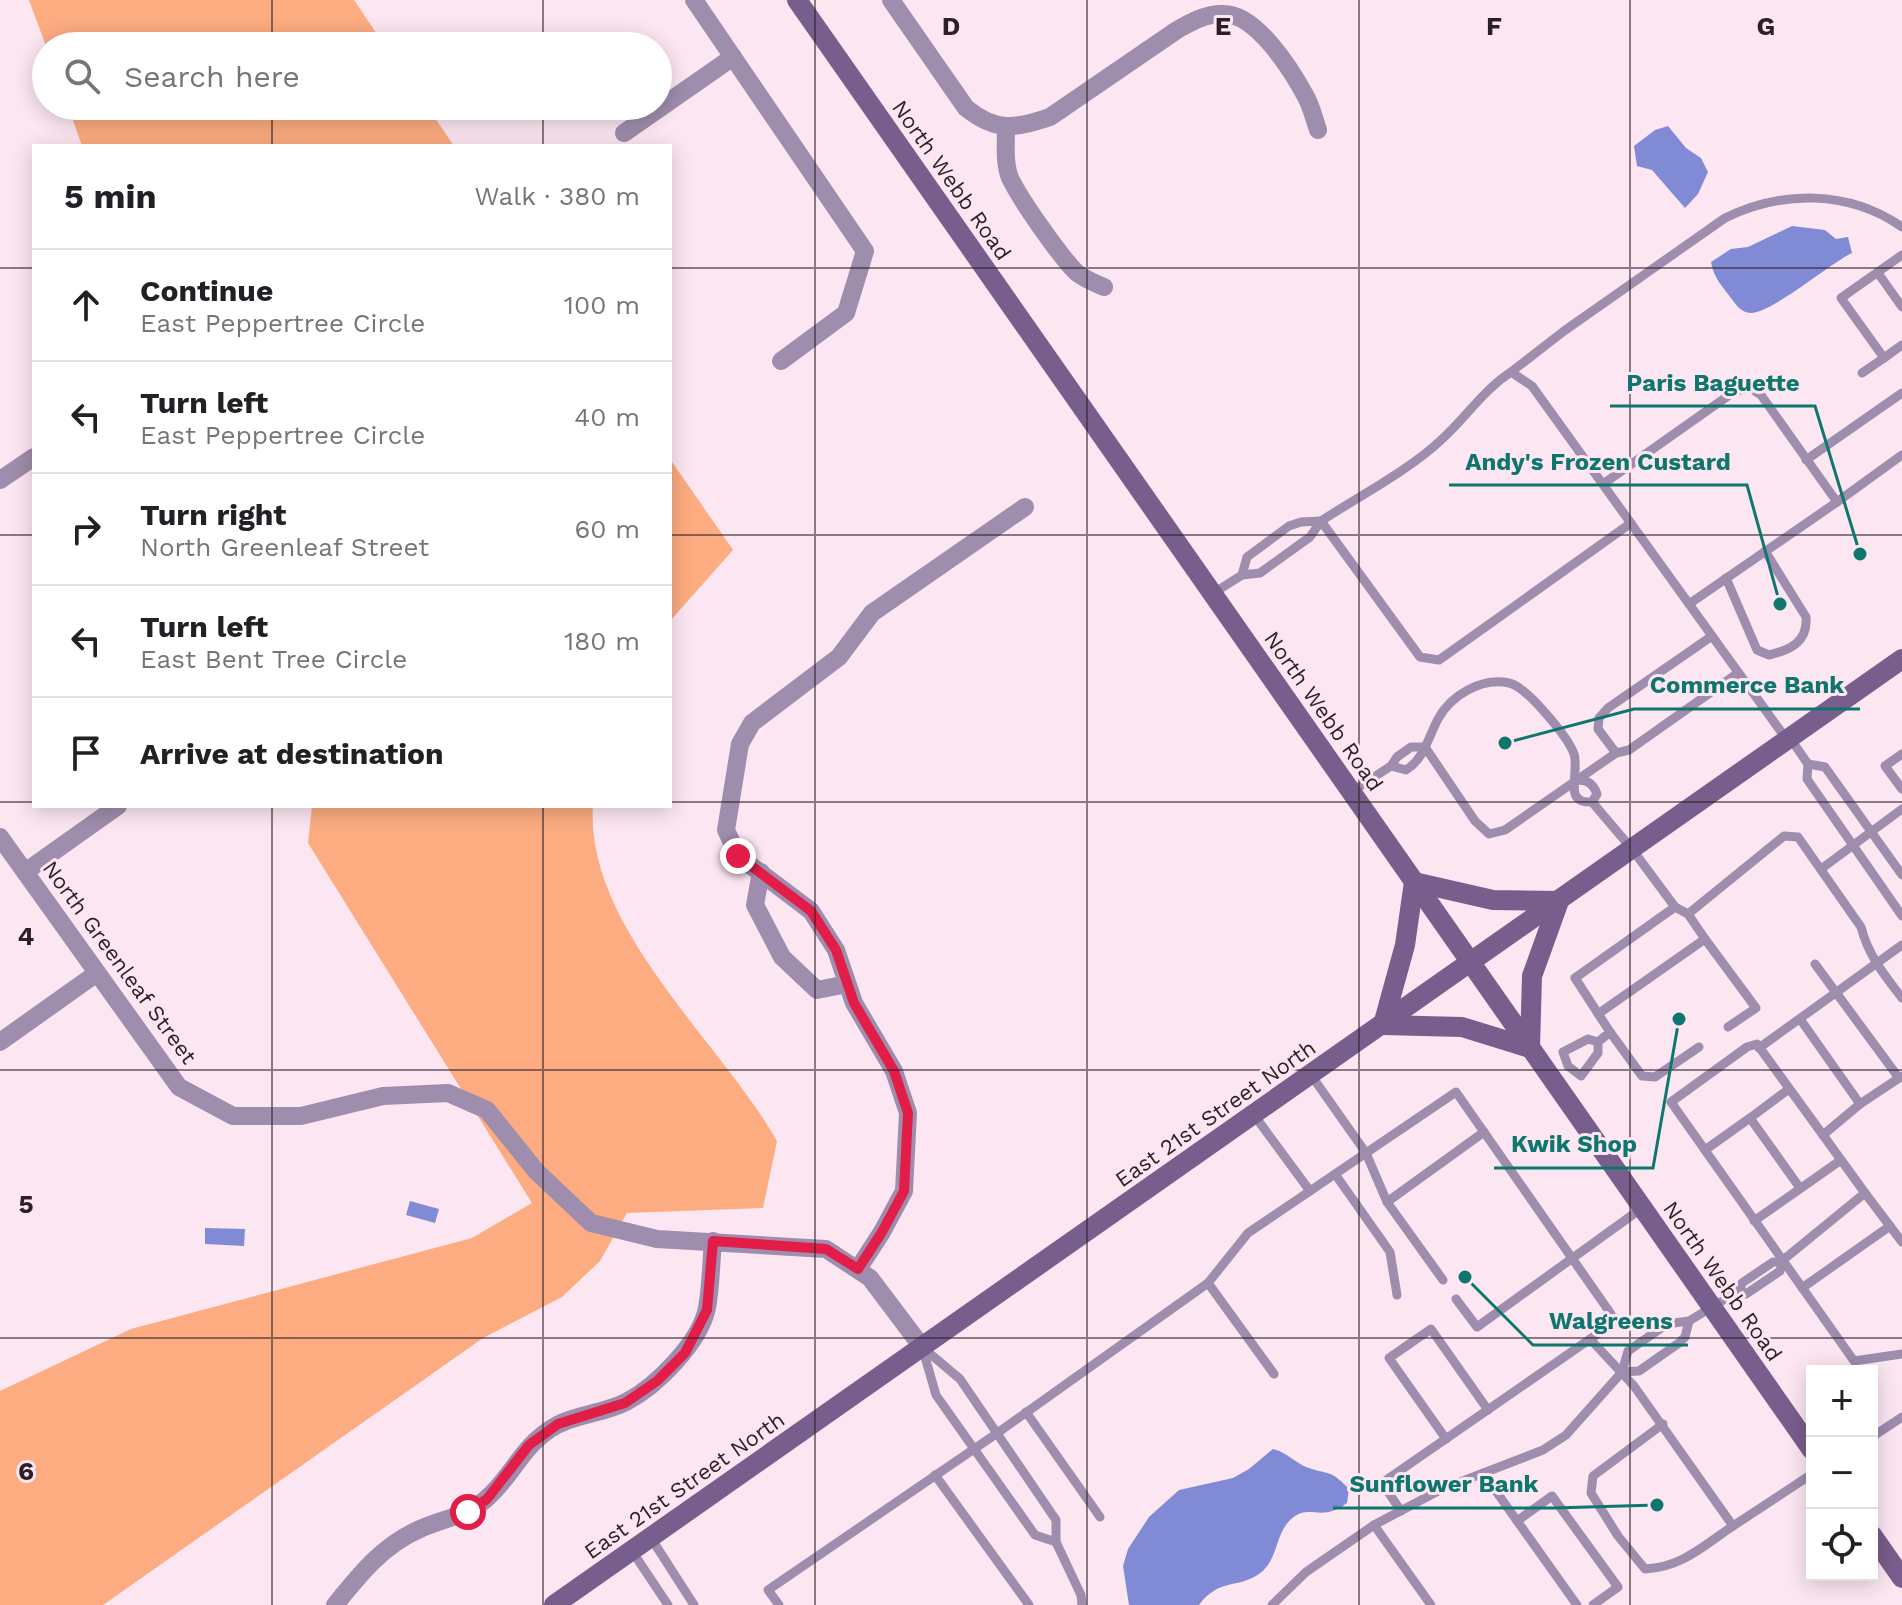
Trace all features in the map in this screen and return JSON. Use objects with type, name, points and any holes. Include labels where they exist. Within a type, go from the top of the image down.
[{"type":"main road","name":"North Webb Road","points":[[797,0],[1530,1048],[1559,1071],[1642,1208],[1806,1441]]},
{"type":"main road","name":"East 21st Street North","points":[[554,1605],[1902,659]]},
{"type":"main road","points":[[1414,882],[1493,900],[1559,901],[1532,976],[1530,1048],[1462,1027],[1383,1025],[1405,945],[1414,882]]},
{"type":"main road","points":[[1878,1544],[1902,1578]]},
{"type":"street","points":[[694,0],[865,251],[846,313],[781,361]]},
{"type":"street","points":[[891,0],[966,108],[980,119],[1006,127],[1050,117],[1177,30],[1196,20],[1222,13],[1242,19],[1265,37],[1306,96],[1318,130]]},
{"type":"street","points":[[672,100],[733,57]]},
{"type":"street","points":[[624,133],[643,120]]},
{"type":"street","points":[[1006,127],[1009,176],[1019,193],[1078,274],[1104,287]]},
{"type":"street","points":[[0,480],[32,458]]},
{"type":"street","points":[[858,1269],[904,1191],[908,1113],[894,1071],[854,1003],[836,950],[811,911],[738,856],[726,830],[740,744],[752,723],[839,657],[872,613],[1025,507]]},
{"type":"street","points":[[25,872],[115,808]]},
{"type":"street","name":"North Greenleaf Street","points":[[0,837],[179,1087],[233,1116],[301,1116],[383,1096],[448,1093],[487,1110],[536,1171],[591,1223],[657,1239],[826,1249],[870,1278],[922,1347]]},
{"type":"street","points":[[761,872],[755,905],[782,957],[817,990],[847,984]]},
{"type":"street","points":[[0,1042],[97,973]]},
{"type":"street","points":[[335,1605],[365,1567],[387,1548],[419,1529],[468,1512],[487,1499],[529,1445],[558,1424],[625,1403],[657,1381],[685,1353],[707,1310],[713,1241]]},
{"type":"lane","points":[[1212,594],[1242,575],[1260,573],[1310,537],[1321,521],[1438,443],[1465,417],[1485,391],[1564,331],[1725,218],[1749,207],[1796,198],[1848,201],[1902,227]]},
{"type":"lane","points":[[1884,358],[1841,298],[1902,255]]},
{"type":"lane","points":[[1878,273],[1902,307]]},
{"type":"lane","points":[[1862,373],[1902,345]]},
{"type":"lane","points":[[1511,372],[1532,386],[1738,673],[1808,764],[1807,779],[1902,916]]},
{"type":"lane","points":[[1603,484],[1735,391],[1750,388],[1761,395],[1837,502]]},
{"type":"lane","points":[[1806,460],[1902,393]]},
{"type":"lane","points":[[1689,604],[1902,455]]},
{"type":"lane","points":[[1242,575],[1247,557],[1289,526],[1321,521]]},
{"type":"lane","points":[[1321,521],[1420,657],[1439,660],[1631,523]]},
{"type":"lane","points":[[1726,578],[1757,650],[1769,655],[1794,646],[1803,638],[1806,617],[1765,551]]},
{"type":"lane","points":[[1616,753],[1598,729],[1599,718],[1608,708],[1712,636]]},
{"type":"lane","points":[[1425,747],[1475,821],[1489,834],[1505,830],[1616,753],[1629,750],[1738,673]]},
{"type":"lane","points":[[1391,766],[1406,770],[1417,763],[1439,716],[1478,684],[1495,680],[1515,684],[1533,699],[1574,754],[1574,790],[1577,797],[1582,802],[1592,802],[1675,907],[1688,914],[1756,1008],[1728,1027]]},
{"type":"lane","points":[[1351,792],[1391,766],[1411,747],[1425,747]]},
{"type":"lane","points":[[1902,754],[1885,766],[1902,789]]},
{"type":"lane","points":[[1808,764],[1825,767],[1902,875]]},
{"type":"lane","points":[[1576,780],[1587,780],[1594,787],[1597,794],[1592,802]]},
{"type":"lane","points":[[1821,869],[1902,809]]},
{"type":"lane","points":[[1688,914],[1784,836],[1798,837],[1861,927],[1865,943],[1876,963],[1902,998]]},
{"type":"lane","points":[[1675,907],[1660,924],[1607,962],[1575,978],[1642,1076],[1655,1077],[1699,1047]]},
{"type":"lane","points":[[1598,1014],[1644,975],[1680,950],[1705,939]]},
{"type":"lane","points":[[1759,1048],[1902,945]]},
{"type":"lane","points":[[1815,964],[1900,1077],[1860,1104],[1823,1135]]},
{"type":"lane","points":[[1800,1019],[1860,1104]]},
{"type":"lane","points":[[1598,1042],[1610,1032]]},
{"type":"lane","points":[[1588,1039],[1598,1042],[1598,1053],[1581,1076],[1559,1071],[1563,1052],[1588,1039]]},
{"type":"lane","points":[[1902,1242],[1895,1227],[1865,1193],[1757,1044],[1747,1047],[1671,1102],[1854,1361],[1902,1354]]},
{"type":"lane","points":[[1311,1075],[1366,1153],[1387,1202],[1443,1280]]},
{"type":"lane","points":[[1705,1150],[1789,1089]]},
{"type":"lane","points":[[779,1605],[768,1590],[996,1434],[1208,1283],[1248,1233],[1456,1092],[1611,1314],[1606,1328],[1382,1483],[1401,1511]]},
{"type":"lane","points":[[1254,1115],[1310,1191]]},
{"type":"lane","points":[[1750,1118],[1800,1188]]},
{"type":"lane","points":[[1387,1202],[1484,1132]]},
{"type":"lane","points":[[1754,1221],[1841,1160]]},
{"type":"lane","points":[[1335,1174],[1390,1252],[1397,1295]]},
{"type":"lane","points":[[1272,1605],[1306,1572],[1374,1525],[1442,1489],[1543,1450],[1566,1435],[1622,1372],[1628,1351],[1667,1324],[1689,1321],[1740,1290],[1742,1283],[1773,1262],[1782,1261],[1865,1193]]},
{"type":"lane","points":[[1456,1299],[1477,1327],[1642,1208]]},
{"type":"lane","points":[[1802,1288],[1895,1227]]},
{"type":"lane","points":[[1208,1283],[1274,1374]]},
{"type":"lane","points":[[1622,1372],[1639,1371],[1679,1343],[1685,1337],[1689,1321]]},
{"type":"lane","points":[[1446,1439],[1389,1358],[1431,1329],[1488,1410]]},
{"type":"lane","points":[[1590,1339],[1622,1372],[1663,1424],[1733,1526]]},
{"type":"lane","points":[[922,1347],[960,1379],[1056,1520],[1056,1542],[1081,1595],[1082,1605]]},
{"type":"lane","points":[[922,1347],[936,1395],[973,1449],[1035,1535],[1056,1542]]},
{"type":"lane","points":[[1026,1412],[1100,1517]]},
{"type":"lane","points":[[1878,1433],[1902,1417]]},
{"type":"lane","points":[[1663,1424],[1593,1476],[1591,1493],[1618,1536],[1645,1569],[1678,1563],[1806,1478]]},
{"type":"lane","points":[[1483,1473],[1577,1605]]},
{"type":"lane","points":[[935,1475],[1029,1605]]},
{"type":"lane","points":[[1517,1521],[1552,1496],[1618,1587],[1593,1605]]},
{"type":"lane","points":[[1374,1525],[1431,1605]]},
{"type":"lane","points":[[651,1538],[694,1605]]},
{"type":"lane","points":[[632,1551],[668,1605]]},
{"type":"shaded area","points":[[29,0],[354,0],[376,32],[41,32]]},
{"type":"shaded area","points":[[73,120],[436,120],[453,144],[81,144]]},
{"type":"shaded area","points":[[672,462],[733,550],[672,619]]},
{"type":"shaded area","points":[[312,808],[593,808],[596,851],[610,895],[633,939],[777,1141],[763,1208],[627,1213],[600,1261],[562,1297],[483,1338],[103,1605],[0,1605],[0,1391],[131,1329],[472,1238],[532,1203],[308,843]]},
{"type":"water","points":[[1668,126],[1686,148],[1701,158],[1708,172],[1698,194],[1685,208],[1652,170],[1637,166],[1634,146],[1655,130]]},
{"type":"water","points":[[1792,226],[1825,230],[1836,239],[1848,237],[1852,253],[1772,305],[1751,313],[1744,311],[1720,283],[1711,262],[1731,249],[1748,247]]},
{"type":"water","points":[[410,1201],[439,1209],[435,1223],[406,1215]]},
{"type":"water","points":[[205,1228],[245,1229],[244,1246],[205,1244]]},
{"type":"water","points":[[1273,1449],[1304,1466],[1338,1479],[1349,1489],[1347,1503],[1331,1512],[1306,1512],[1295,1516],[1283,1529],[1266,1568],[1251,1579],[1221,1587],[1199,1605],[1129,1605],[1123,1566],[1128,1549],[1149,1517],[1179,1490],[1233,1478]]},
{"type":"place","name":"Paris Baguette","points":[[1860,554]]},
{"type":"place","name":"Andy's Frozen Custard","points":[[1780,604]]},
{"type":"place","name":"Commerce Bank","points":[[1505,743]]},
{"type":"place","name":"Kwik Shop","points":[[1679,1019]]},
{"type":"place","name":"Walgreens","points":[[1465,1277]]},
{"type":"place","name":"Sunflower Bank","points":[[1657,1505]]},
{"type":"route","points":[[468,1512],[487,1499],[529,1445],[558,1424],[625,1403],[657,1381],[685,1353],[707,1310],[713,1241],[826,1249],[858,1269],[904,1191],[908,1113],[894,1071],[854,1003],[836,950],[811,911],[738,856]]}]
